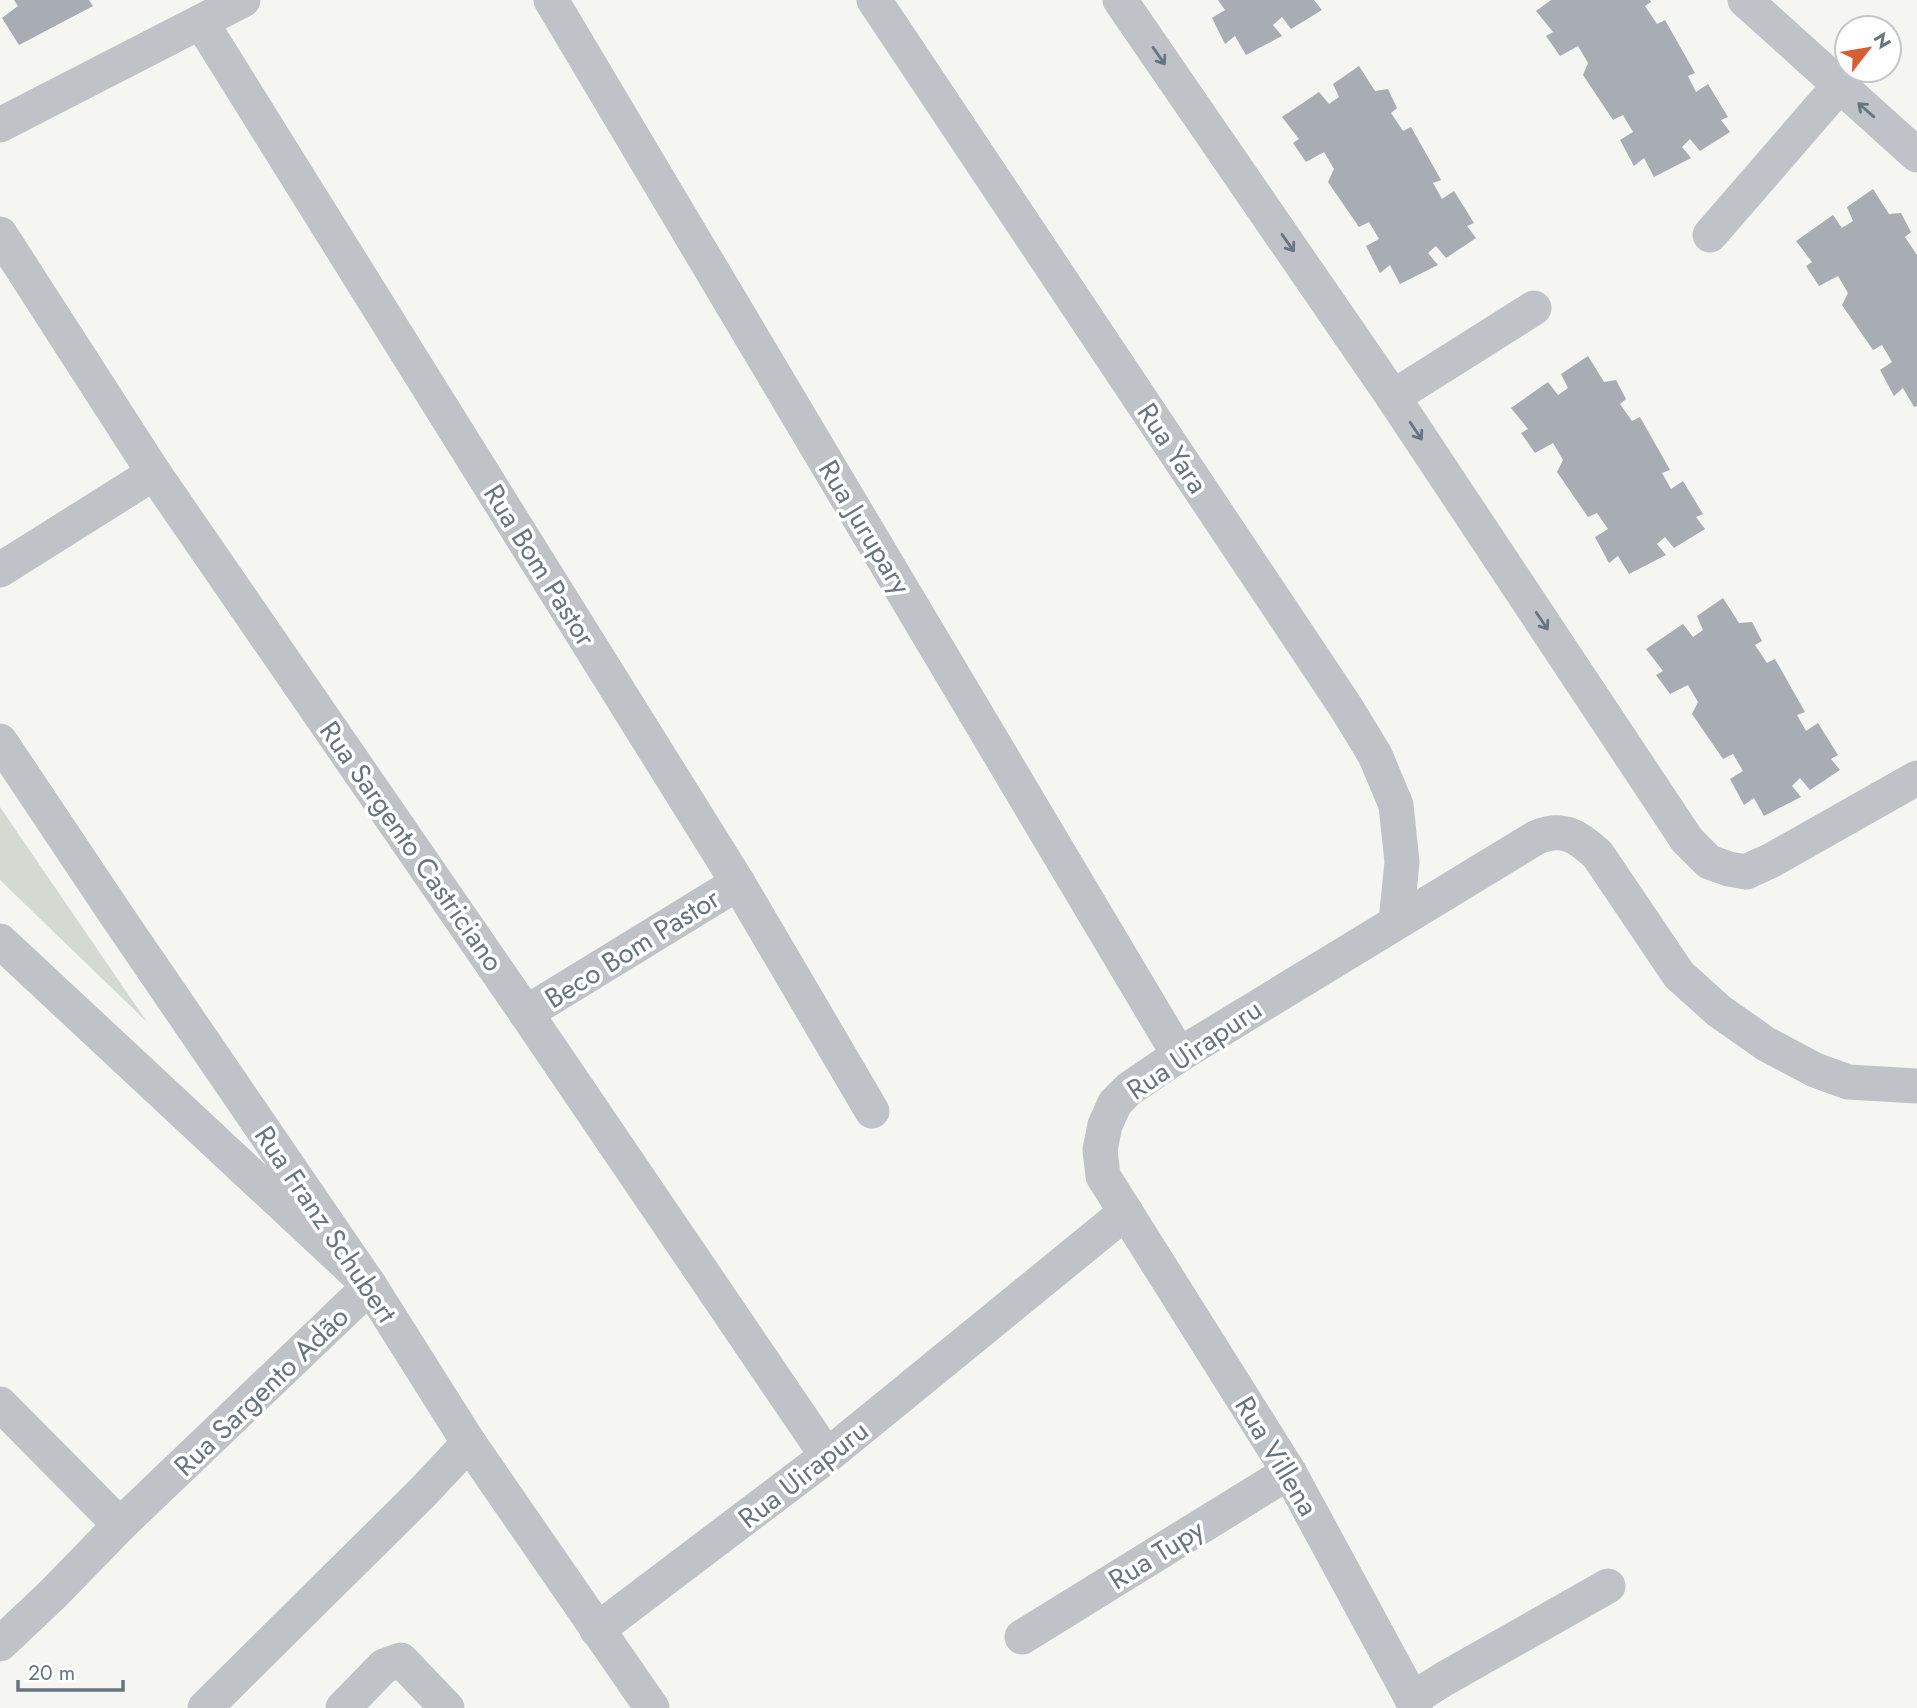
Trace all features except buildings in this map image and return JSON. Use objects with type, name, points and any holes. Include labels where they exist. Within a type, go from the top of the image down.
[{"type":"street","points":[[0,125],[243,0]]},
{"type":"street","name":"Rua Jurupary","points":[[551,0],[1179,1055]]},
{"type":"street","name":"Rua Yara","points":[[874,0],[1376,755],[1396,804],[1402,862],[1396,922]]},
{"type":"street","points":[[1120,0],[1393,397],[1688,840],[1709,862],[1746,872],[1917,778]]},
{"type":"street","points":[[1745,0],[1917,155]]},
{"type":"street","name":"Rua Bom Pastor","points":[[201,22],[738,883],[872,1111]]},
{"type":"street","points":[[1710,235],[1839,86]]},
{"type":"street","name":"Rua Sargento Castriciano","points":[[0,234],[154,473],[827,1456]]},
{"type":"street","points":[[1393,397],[1534,307]]},
{"type":"street","points":[[0,570],[154,473]]},
{"type":"street","name":"Rua Franz Schubert","points":[[0,741],[370,1286],[469,1443],[652,1708]]},
{"type":"street","name":"Rua Uirapuru","points":[[597,1630],[827,1456],[1126,1212],[1103,1176],[1100,1150],[1105,1125],[1115,1103],[1129,1089],[1179,1055],[1548,832],[1562,832],[1585,843],[1598,855],[1679,975],[1719,1011],[1766,1044],[1815,1070],[1848,1082],[1917,1086]]},
{"type":"street","name":"Beco Bom Pastor","points":[[526,1013],[738,883]]},
{"type":"street","name":"Rua Sargento Adão","points":[[0,941],[370,1286],[0,1644]]},
{"type":"street","name":"Rua Villena","points":[[1126,1212],[1289,1472],[1413,1704]]},
{"type":"street","points":[[0,1404],[120,1525]]},
{"type":"street","points":[[205,1708],[469,1443]]},
{"type":"street","name":"Rua Tupy","points":[[1022,1637],[1289,1472]]},
{"type":"street","points":[[1413,1704],[1444,1679],[1608,1586]]},
{"type":"street","points":[[343,1708],[384,1666],[401,1660],[447,1708]]},
{"type":"shaded area","points":[[0,807],[147,1022],[0,880]]}]
